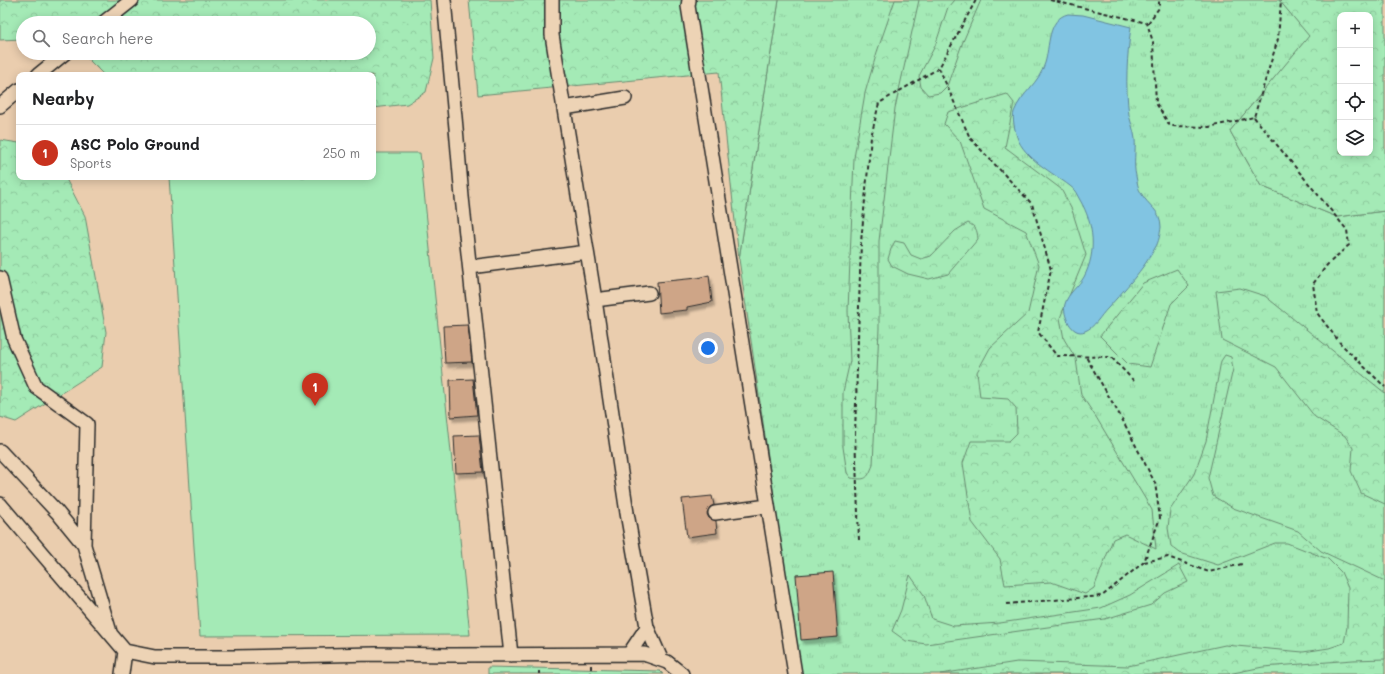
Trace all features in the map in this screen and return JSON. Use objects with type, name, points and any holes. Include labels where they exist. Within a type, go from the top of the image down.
[{"type":"lane","points":[[112,16],[132,0]]},
{"type":"lane","points":[[444,0],[462,198],[511,655]]},
{"type":"lane","points":[[552,0],[552,35],[595,300],[627,513],[647,627],[661,660]]},
{"type":"lane","points":[[689,0],[689,14],[795,674]]},
{"type":"lane","points":[[42,72],[56,60]]},
{"type":"lane","points":[[0,106],[16,93]]},
{"type":"lane","points":[[564,108],[625,98]]},
{"type":"lane","points":[[470,267],[587,252]]},
{"type":"lane","points":[[0,278],[14,339],[36,387],[87,424],[84,545],[110,632]]},
{"type":"lane","points":[[595,300],[649,293]]},
{"type":"lane","points":[[0,451],[57,512],[84,545]]},
{"type":"lane","points":[[0,504],[125,651],[155,657],[375,654],[644,654],[667,662],[682,674]]},
{"type":"lane","points":[[715,513],[768,506]]},
{"type":"lane","points":[[629,654],[647,627]]},
{"type":"lane","points":[[122,674],[125,651]]},
{"type":"path","points":[[859,540],[854,434],[861,242],[872,137],[879,104],[939,68],[976,0]]},
{"type":"path","points":[[1050,0],[1147,24]]},
{"type":"path","points":[[1147,24],[1159,8],[1159,0]]},
{"type":"path","points":[[1254,117],[1278,39],[1281,0]]},
{"type":"path","points":[[1147,24],[1153,42],[1156,103],[1170,126],[1209,127],[1254,117]]},
{"type":"path","points":[[939,68],[970,138],[1032,204],[1051,270],[1038,332],[1057,356],[1111,357],[1134,381]]},
{"type":"path","points":[[1254,117],[1346,230],[1349,245],[1327,265],[1313,284],[1317,312],[1341,344],[1385,387]]},
{"type":"path","points":[[1085,357],[1122,419],[1155,483],[1160,518],[1144,562]]},
{"type":"path","points":[[1006,604],[1102,596],[1144,562],[1168,557],[1209,572],[1242,564]]},
{"type":"green space","points":[[0,0],[430,0],[434,58],[426,92],[407,104],[376,108],[376,72],[101,72],[89,60],[376,60],[376,16],[16,16],[16,39],[0,40]]},
{"type":"green space","points":[[469,0],[779,0],[739,259],[719,72],[478,95]]},
{"type":"green space","points":[[779,0],[1279,0],[1310,36],[1230,131],[1261,186],[1337,217],[1385,211],[1385,674],[800,674],[739,259]]},
{"type":"green space","points":[[895,0],[919,0],[895,108],[879,241],[879,328],[873,465],[869,474],[865,478],[856,479],[851,478],[847,473],[843,447],[843,392],[850,361],[848,311],[854,158],[865,93]]},
{"type":"green space","points":[[954,0],[981,0],[962,44],[947,86],[940,93],[928,95],[921,87],[919,76],[935,46],[948,7]]},
{"type":"green space","points":[[1279,0],[1385,0],[1385,211],[1337,217],[1261,186],[1230,131],[1309,36]]},
{"type":"green space","points":[[1007,94],[1014,103],[1005,147],[1061,189],[1072,210],[1086,255],[1060,318],[1064,339],[1076,359],[1081,395],[1096,417],[1152,510],[1156,549],[1125,534],[1113,539],[1094,588],[1085,594],[1051,582],[1005,585],[1000,559],[972,522],[963,463],[971,441],[1009,441],[1017,433],[1016,408],[1008,399],[980,397],[977,372],[990,348],[1028,313],[1039,265],[1026,231],[984,209],[960,141],[944,124],[948,112]]},
{"type":"green space","points":[[0,140],[16,143],[16,180],[67,180],[85,216],[106,332],[102,367],[16,422],[0,417]]},
{"type":"green space","points":[[376,153],[420,153],[470,635],[200,636],[169,180],[376,180]]},
{"type":"green space","points":[[968,223],[976,229],[978,239],[948,274],[929,279],[908,274],[892,266],[888,259],[895,241],[904,243],[911,255],[921,259],[931,256],[955,231]]},
{"type":"green space","points":[[1177,269],[1189,286],[1171,304],[1150,367],[1128,364],[1100,336],[1143,283]]},
{"type":"green space","points":[[1240,288],[1265,296],[1385,393],[1385,504],[1361,493],[1351,471],[1353,448],[1345,436],[1315,417],[1276,367],[1222,340],[1216,291]]},
{"type":"green space","points":[[1225,355],[1231,357],[1233,369],[1208,478],[1213,496],[1233,508],[1298,531],[1321,551],[1385,581],[1385,659],[1263,667],[1228,674],[940,674],[1017,662],[1128,666],[1225,645],[1303,652],[1329,648],[1344,643],[1347,627],[1348,588],[1341,572],[1328,559],[1287,543],[1275,543],[1218,565],[1180,553],[1171,546],[1168,528],[1170,510],[1194,474],[1206,441],[1221,361]]},
{"type":"green space","points":[[1179,565],[1188,582],[1165,593],[1151,605],[1105,619],[926,644],[906,641],[892,631],[901,610],[910,575],[924,595],[932,619],[954,626],[1000,623],[1101,608],[1130,595]]},
{"type":"green space","points":[[488,667],[660,671],[663,674],[488,674]]},
{"type":"water","points":[[1068,14],[1083,15],[1131,27],[1127,93],[1129,115],[1135,139],[1135,171],[1140,191],[1157,212],[1161,227],[1156,246],[1139,272],[1095,324],[1089,329],[1080,332],[1076,331],[1069,324],[1064,308],[1066,300],[1084,277],[1088,267],[1092,248],[1091,228],[1085,209],[1072,187],[1032,158],[1021,145],[1017,137],[1013,118],[1017,105],[1039,77],[1047,57],[1050,34],[1053,27],[1061,17]]},
{"type":"building","points":[[709,275],[712,302],[687,307],[687,310],[659,313],[657,282],[697,278]]},
{"type":"building","points":[[468,325],[472,362],[445,363],[443,326]]},
{"type":"building","points":[[473,379],[477,415],[451,417],[450,380]]},
{"type":"building","points":[[479,435],[483,472],[456,473],[454,436]]},
{"type":"building","points":[[712,496],[714,505],[710,507],[707,514],[709,518],[716,521],[717,533],[687,537],[682,499]]},
{"type":"building","points":[[833,572],[838,637],[801,640],[796,575]]},
{"type":"place","name":"ASC Polo Ground","points":[[315,406]]}]
